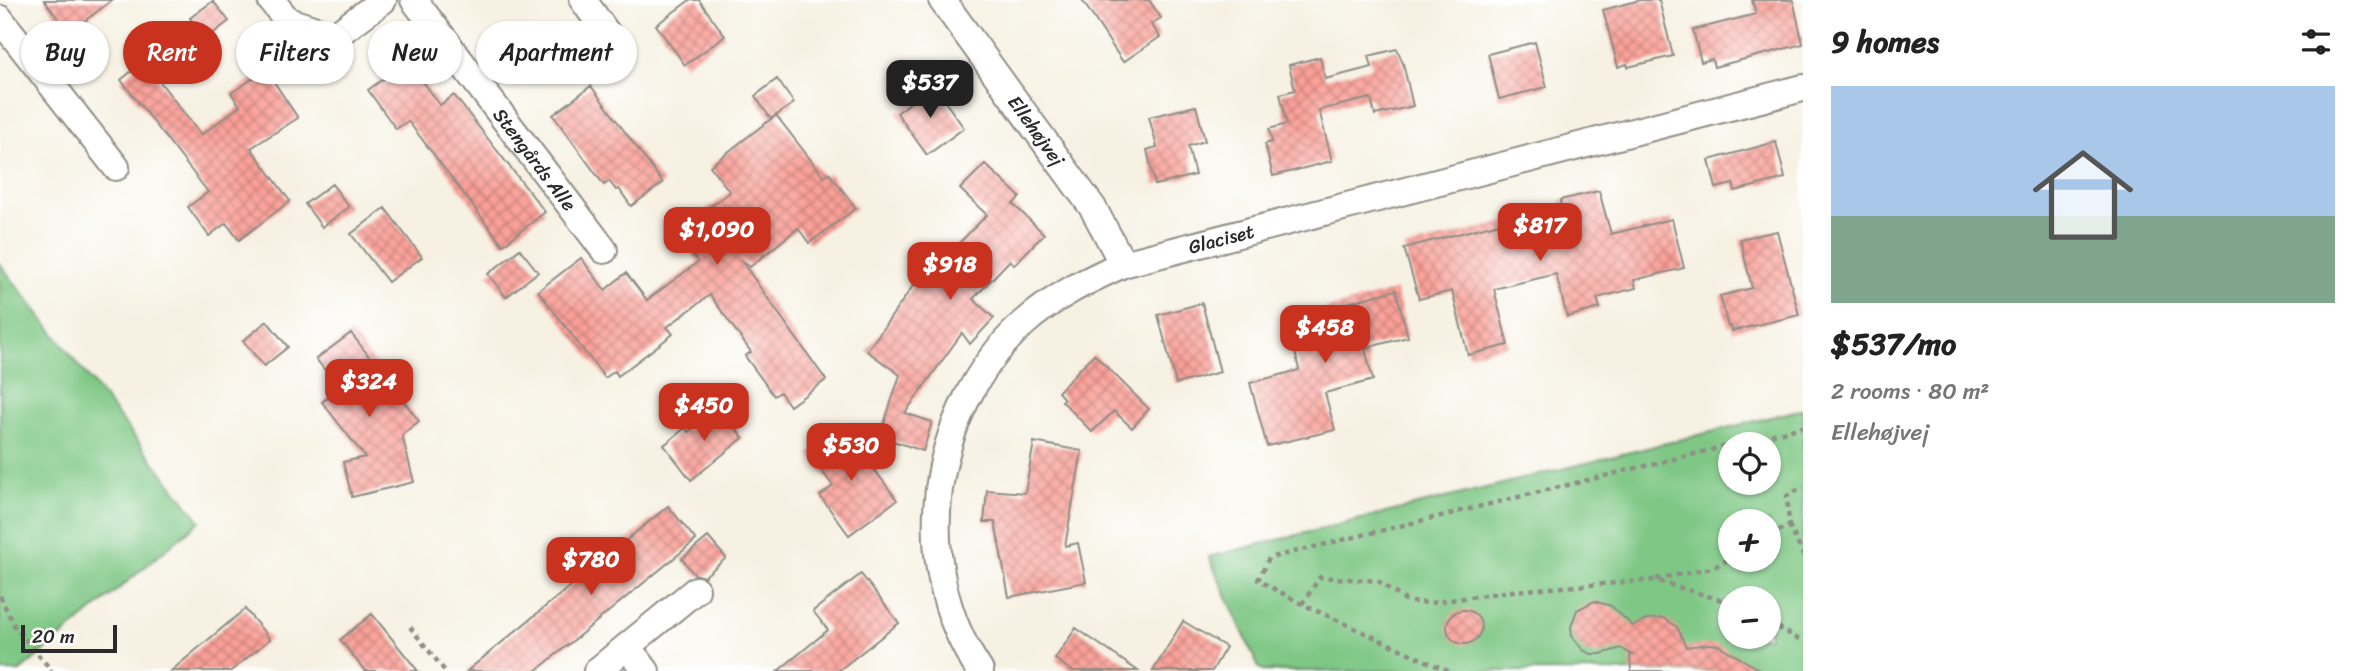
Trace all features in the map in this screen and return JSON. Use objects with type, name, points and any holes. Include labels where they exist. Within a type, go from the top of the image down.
[{"type":"street","points":[[271,0],[288,21],[335,36],[383,0]]},
{"type":"street","name":"Stengårds Alle","points":[[414,0],[604,250]]},
{"type":"street","points":[[583,0],[598,21]]},
{"type":"street","name":"Ellehøjvej","points":[[942,0],[1093,208],[1123,264]]},
{"type":"street","points":[[0,19],[116,167]]},
{"type":"street","name":"Glaciset","points":[[980,671],[966,650],[945,595],[936,537],[940,478],[956,421],[984,369],[1022,325],[1069,289],[1123,264],[1803,88]]},
{"type":"street","points":[[597,671],[696,590]]},
{"type":"street","points":[[626,647],[646,671]]},
{"type":"path","points":[[1781,432],[1803,427]]},
{"type":"path","points":[[1448,671],[1302,604],[1258,580],[1269,558],[1718,448]]},
{"type":"path","points":[[1803,487],[1787,496],[1789,525],[1803,555]]},
{"type":"path","points":[[1781,529],[1789,525]]},
{"type":"path","points":[[1302,604],[1320,577],[1378,581],[1408,602],[1430,603],[1512,591],[1655,580],[1718,565]]},
{"type":"path","points":[[1655,580],[1718,599]]},
{"type":"path","points":[[0,596],[15,627],[52,671]]},
{"type":"path","points":[[410,627],[445,671]]},
{"type":"path","points":[[1781,629],[1803,642]]},
{"type":"green space","points":[[0,264],[200,521],[20,671],[0,671]]},
{"type":"green space","points":[[1803,409],[1803,671],[1265,671],[1259,668],[1209,557]]},
{"type":"building","points":[[44,0],[112,0],[85,21],[60,21]]},
{"type":"building","points":[[690,0],[699,0],[725,36],[685,65],[656,25]]},
{"type":"building","points":[[1082,0],[1149,0],[1161,18],[1151,24],[1160,37],[1123,62]]},
{"type":"building","points":[[1640,0],[1659,0],[1673,56],[1618,67],[1603,10]]},
{"type":"building","points":[[1752,0],[1793,0],[1803,44],[1714,67],[1712,59],[1701,62],[1693,30],[1756,14]]},
{"type":"building","points":[[213,1],[229,21],[222,26],[222,21],[192,21],[190,18]]},
{"type":"building","points":[[1535,42],[1547,87],[1499,99],[1488,54]]},
{"type":"building","points":[[1397,49],[1413,106],[1375,115],[1371,98],[1319,110],[1332,161],[1273,176],[1265,144],[1272,142],[1269,129],[1287,124],[1280,94],[1295,90],[1289,65],[1320,57],[1325,79],[1372,67],[1369,56]]},
{"type":"building","points":[[777,79],[794,103],[771,119],[755,96]]},
{"type":"building","points":[[124,84],[162,84],[201,135],[240,106],[231,93],[245,84],[275,84],[298,118],[251,148],[290,201],[239,240],[226,223],[209,236],[188,207],[208,192]]},
{"type":"building","points":[[376,84],[425,84],[440,105],[454,95],[545,212],[503,245],[408,121],[396,129],[368,90]]},
{"type":"building","points":[[933,85],[964,128],[927,155],[897,113]]},
{"type":"building","points":[[591,86],[663,183],[631,206],[619,189],[616,190],[609,181],[604,185],[553,115]]},
{"type":"building","points":[[1196,106],[1205,141],[1188,146],[1195,175],[1155,185],[1147,150],[1157,147],[1149,117]]},
{"type":"building","points":[[776,115],[824,177],[829,173],[856,208],[809,243],[798,228],[750,267],[740,259],[826,380],[790,406],[780,392],[774,396],[745,356],[751,352],[710,295],[667,327],[673,334],[618,376],[615,371],[605,378],[538,291],[581,258],[605,290],[626,273],[647,300],[698,262],[676,232],[730,192],[710,166]]},
{"type":"building","points":[[1776,142],[1785,178],[1735,191],[1733,184],[1716,188],[1709,160]]},
{"type":"building","points":[[985,164],[1020,197],[1013,204],[1044,234],[1014,265],[1010,260],[973,299],[994,318],[970,344],[962,333],[905,413],[932,422],[923,451],[887,439],[885,442],[879,439],[900,375],[867,351],[913,286],[987,215],[960,189]]},
{"type":"building","points":[[332,184],[349,207],[322,227],[305,204]]},
{"type":"building","points":[[1599,191],[1611,234],[1672,219],[1684,268],[1634,280],[1636,288],[1597,298],[1600,308],[1567,317],[1556,274],[1494,289],[1508,345],[1468,355],[1452,291],[1419,299],[1404,248],[1561,207],[1560,200]]},
{"type":"building","points":[[385,208],[422,257],[388,282],[351,234]]},
{"type":"building","points":[[1777,231],[1799,315],[1732,331],[1731,326],[1728,327],[1720,296],[1752,288],[1740,239]]},
{"type":"building","points":[[520,249],[538,272],[506,297],[488,274]]},
{"type":"building","points":[[1396,290],[1408,337],[1365,348],[1373,380],[1325,393],[1335,430],[1267,446],[1250,383],[1299,370],[1288,319]]},
{"type":"building","points":[[1202,303],[1220,372],[1176,384],[1158,315]]},
{"type":"building","points":[[267,321],[288,347],[264,366],[243,341]]},
{"type":"building","points":[[351,333],[419,421],[402,435],[414,482],[352,497],[343,462],[365,457],[322,402],[340,389],[316,359]]},
{"type":"building","points":[[1094,354],[1149,409],[1132,428],[1114,411],[1092,432],[1062,401],[1064,399],[1058,392]]},
{"type":"building","points":[[719,407],[743,438],[691,480],[664,445],[685,428],[688,432]]},
{"type":"building","points":[[844,428],[897,500],[849,535],[820,496],[833,486],[809,454]]},
{"type":"building","points":[[1034,442],[1082,451],[1065,546],[1078,543],[1086,582],[1009,597],[995,522],[984,522],[987,490],[1025,493]]},
{"type":"building","points":[[668,506],[696,540],[536,671],[467,671]]},
{"type":"building","points":[[708,537],[726,558],[704,577],[694,574],[682,559]]},
{"type":"building","points":[[861,574],[899,623],[838,671],[778,671],[828,630],[813,611]]},
{"type":"building","points":[[1594,601],[1611,606],[1633,626],[1648,619],[1664,618],[1677,627],[1686,647],[1718,645],[1718,649],[1725,649],[1762,671],[1631,671],[1632,655],[1621,648],[1601,654],[1591,654],[1583,650],[1572,636],[1571,627],[1577,610]]},
{"type":"building","points":[[245,609],[270,639],[231,671],[171,671]]},
{"type":"building","points":[[1464,610],[1476,615],[1481,627],[1476,639],[1464,644],[1452,639],[1447,627],[1452,615]]},
{"type":"building","points":[[372,614],[418,671],[365,671],[340,640]]},
{"type":"building","points":[[1183,621],[1226,647],[1212,671],[1153,671]]},
{"type":"building","points":[[1076,628],[1138,671],[1072,671],[1055,659]]}]
